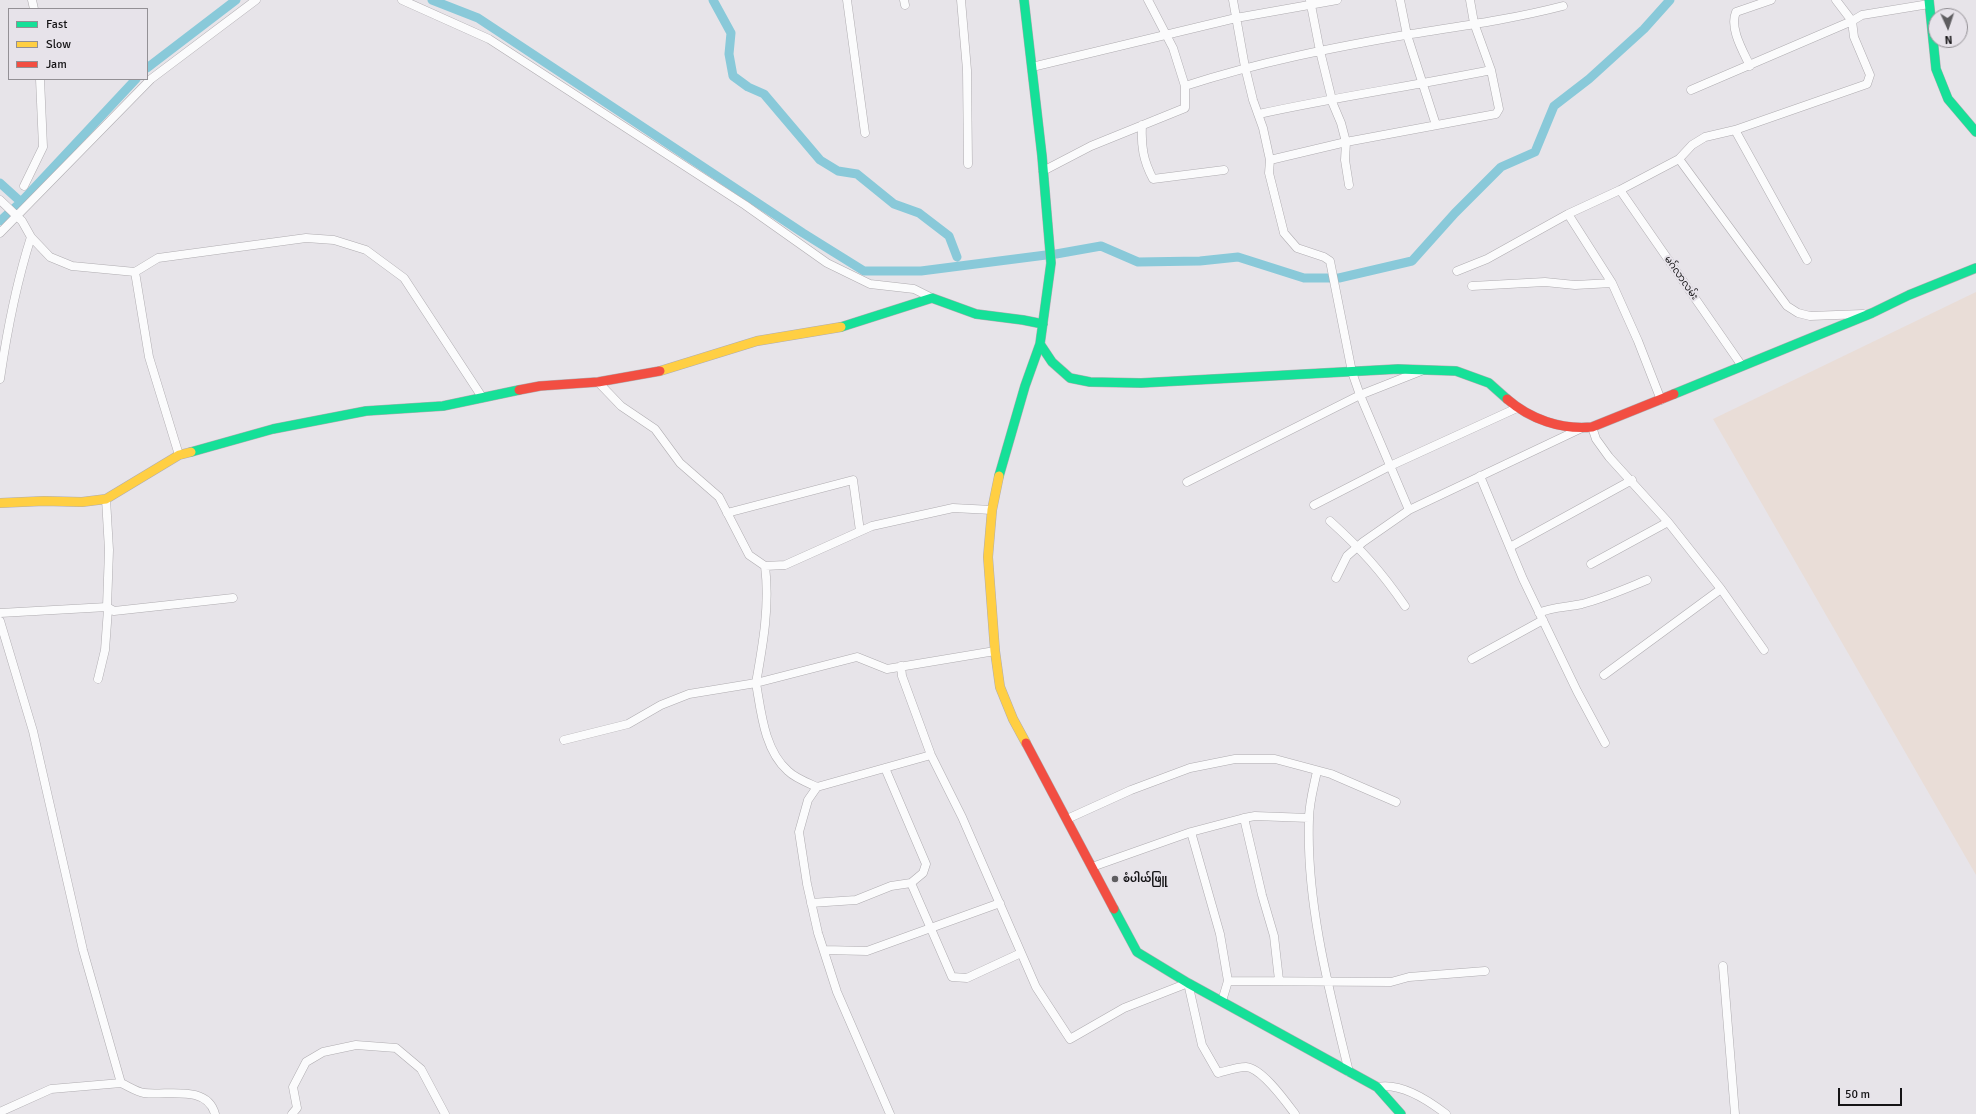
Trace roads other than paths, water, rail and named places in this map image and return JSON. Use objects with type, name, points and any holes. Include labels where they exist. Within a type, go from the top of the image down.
[{"type":"street","points":[[0,234],[151,79],[256,0]]},
{"type":"street","points":[[402,0],[489,39],[745,205],[827,263],[870,284],[914,288],[956,310],[990,317],[1028,319],[1043,324]]},
{"type":"street","points":[[847,0],[865,133]]},
{"type":"street","points":[[961,0],[967,70],[968,164]]},
{"type":"street","points":[[1024,0],[1043,172],[1051,263],[1040,344],[1025,386],[1002,464],[992,510],[988,557],[995,651],[1000,687],[1013,719],[1137,952],[1188,983],[1377,1087],[1401,1114]]},
{"type":"street","points":[[1043,172],[1091,146],[1185,108],[1185,86],[1173,48],[1148,0]]},
{"type":"street","points":[[1233,0],[1245,67],[1253,100],[1259,114],[1270,160],[1269,173],[1284,233],[1297,248],[1324,257],[1330,261],[1352,372],[1360,395],[1409,510]]},
{"type":"street","points":[[1032,67],[1236,18],[1310,2],[1337,0]]},
{"type":"street","points":[[1400,0],[1407,35],[1436,124]]},
{"type":"street","points":[[1270,160],[1346,142],[1496,114],[1499,109],[1491,70],[1474,24],[1470,0]]},
{"type":"street","points":[[1750,66],[1735,29],[1733,19],[1736,12],[1771,0]]},
{"type":"street","points":[[1457,271],[1487,259],[1568,214],[1620,190],[1679,159],[1692,145],[1705,137],[1736,130],[1867,84],[1870,75],[1854,38],[1852,22],[1836,0]]},
{"type":"street","points":[[1310,2],[1332,98],[1346,142],[1345,160],[1349,185]]},
{"type":"street","points":[[1691,90],[1852,22],[1862,15],[1929,2],[1936,69],[1948,99],[1976,132]]},
{"type":"street","points":[[1185,86],[1245,67],[1320,51],[1525,16],[1563,6]]},
{"type":"street","points":[[1259,114],[1332,98],[1423,84],[1491,70]]},
{"type":"street","points":[[24,186],[43,147],[40,80]]},
{"type":"street","points":[[1142,125],[1141,140],[1145,164],[1153,179],[1224,170]]},
{"type":"street","points":[[1736,130],[1807,260]]},
{"type":"street","points":[[1679,159],[1787,306],[1798,313],[1810,316],[1872,313]]},
{"type":"street","name":"မဂ်လာလမ်း","points":[[1620,190],[1742,366]]},
{"type":"street","points":[[3,205],[22,221],[31,237],[50,257],[72,266],[135,272],[158,258],[306,238],[334,240],[366,250],[404,278],[482,397]]},
{"type":"street","points":[[1568,214],[1612,283],[1638,341],[1661,400]]},
{"type":"street","points":[[0,379],[7,329],[19,274],[31,237]]},
{"type":"street","points":[[1040,344],[1052,362],[1070,378],[1090,382],[1141,383],[1427,369],[1456,371],[1489,383],[1517,408],[1550,424],[1592,428],[1872,313],[1909,295],[1976,268]]},
{"type":"street","points":[[135,272],[149,356],[179,455]]},
{"type":"street","points":[[1472,286],[1545,282],[1575,286],[1612,283]]},
{"type":"street","points":[[0,503],[44,501],[82,502],[106,499],[134,484],[179,455],[273,429],[366,411],[443,406],[540,386],[598,382],[659,371],[757,341],[842,327],[932,298]]},
{"type":"street","points":[[1187,482],[1360,395],[1427,369]]},
{"type":"street","points":[[598,382],[621,406],[655,429],[680,463],[719,497],[749,555],[765,566],[785,565],[872,526],[953,508],[992,510]]},
{"type":"street","points":[[1314,505],[1390,466],[1517,408]]},
{"type":"street","points":[[1336,578],[1347,556],[1358,546],[1409,510],[1582,428]]},
{"type":"street","points":[[1592,428],[1596,439],[1609,457],[1632,480],[1668,522],[1721,589],[1764,650]]},
{"type":"street","points":[[1480,476],[1541,616],[1577,691],[1605,743]]},
{"type":"street","points":[[727,513],[853,480],[860,531]]},
{"type":"street","points":[[1510,547],[1632,480]]},
{"type":"street","points":[[98,679],[105,650],[108,608],[109,550],[106,499]]},
{"type":"street","points":[[1330,522],[1358,546],[1383,574],[1405,606]]},
{"type":"street","points":[[1591,564],[1668,522]]},
{"type":"street","points":[[765,566],[768,588],[765,634],[756,683],[765,730],[776,757],[788,772],[817,787]]},
{"type":"street","points":[[1472,659],[1541,616],[1546,609],[1565,608],[1603,599],[1647,580]]},
{"type":"street","points":[[1604,675],[1721,589]]},
{"type":"street","points":[[0,613],[108,608],[114,611],[233,598]]},
{"type":"street","points":[[0,621],[33,731],[83,950],[121,1083]]},
{"type":"street","points":[[564,740],[628,724],[661,705],[689,694],[756,683],[857,657],[887,669],[995,651]]},
{"type":"street","points":[[901,666],[902,676],[931,755],[962,817],[1036,987],[1070,1040],[1124,1008],[1188,983]]},
{"type":"street","points":[[890,1114],[838,992],[824,950],[811,903],[799,832],[808,800],[817,787],[931,755]]},
{"type":"street","points":[[1067,819],[1131,790],[1190,768],[1235,759],[1275,759],[1317,770],[1331,774],[1396,802]]},
{"type":"street","points":[[811,903],[856,900],[891,886],[911,883],[923,873],[926,864],[885,768]]},
{"type":"street","points":[[1317,770],[1309,818],[1310,877],[1324,966],[1349,1072]]},
{"type":"street","points":[[1092,867],[1191,832],[1244,818],[1255,816],[1309,818]]},
{"type":"street","points":[[1244,818],[1262,895],[1274,936],[1279,980]]},
{"type":"street","points":[[1191,832],[1220,934],[1228,980],[1222,1001]]},
{"type":"street","points":[[911,883],[952,977],[967,978],[1021,953]]},
{"type":"street","points":[[824,950],[867,951],[1000,903]]},
{"type":"street","points":[[1723,966],[1736,1114]]},
{"type":"street","points":[[1228,980],[1391,982],[1409,977],[1485,971]]},
{"type":"street","points":[[1188,983],[1202,1045],[1218,1073],[1246,1067],[1258,1072],[1284,1098],[1295,1114]]},
{"type":"street","points":[[292,1114],[297,1108],[293,1087],[306,1062],[323,1052],[356,1045],[396,1048],[421,1069],[445,1114]]},
{"type":"street","points":[[0,1112],[52,1089],[121,1083],[143,1093],[180,1092],[201,1096],[214,1110],[215,1114]]},
{"type":"street","points":[[1377,1087],[1384,1086],[1408,1092],[1433,1104],[1446,1114]]},
{"type":"waterway","points":[[148,67],[236,0]]},
{"type":"waterway","points":[[432,0],[478,18],[803,233],[864,271],[921,271],[1046,255]]},
{"type":"waterway","points":[[713,0],[731,33],[729,54],[733,76],[748,87],[764,94],[820,160],[838,171],[857,174],[894,204],[919,213],[949,236],[957,257]]},
{"type":"waterway","points":[[1056,254],[1101,246],[1138,262],[1200,261],[1238,257],[1304,278],[1339,278],[1412,261],[1455,213],[1501,167],[1535,152],[1554,106],[1589,79],[1644,29],[1670,0]]},
{"type":"waterway","points":[[0,221],[21,202],[135,80]]},
{"type":"waterway","points":[[0,183],[21,202]]},
{"type":"place","name":"စံပါယ်ဖြူ","points":[[1115,879]]}]
